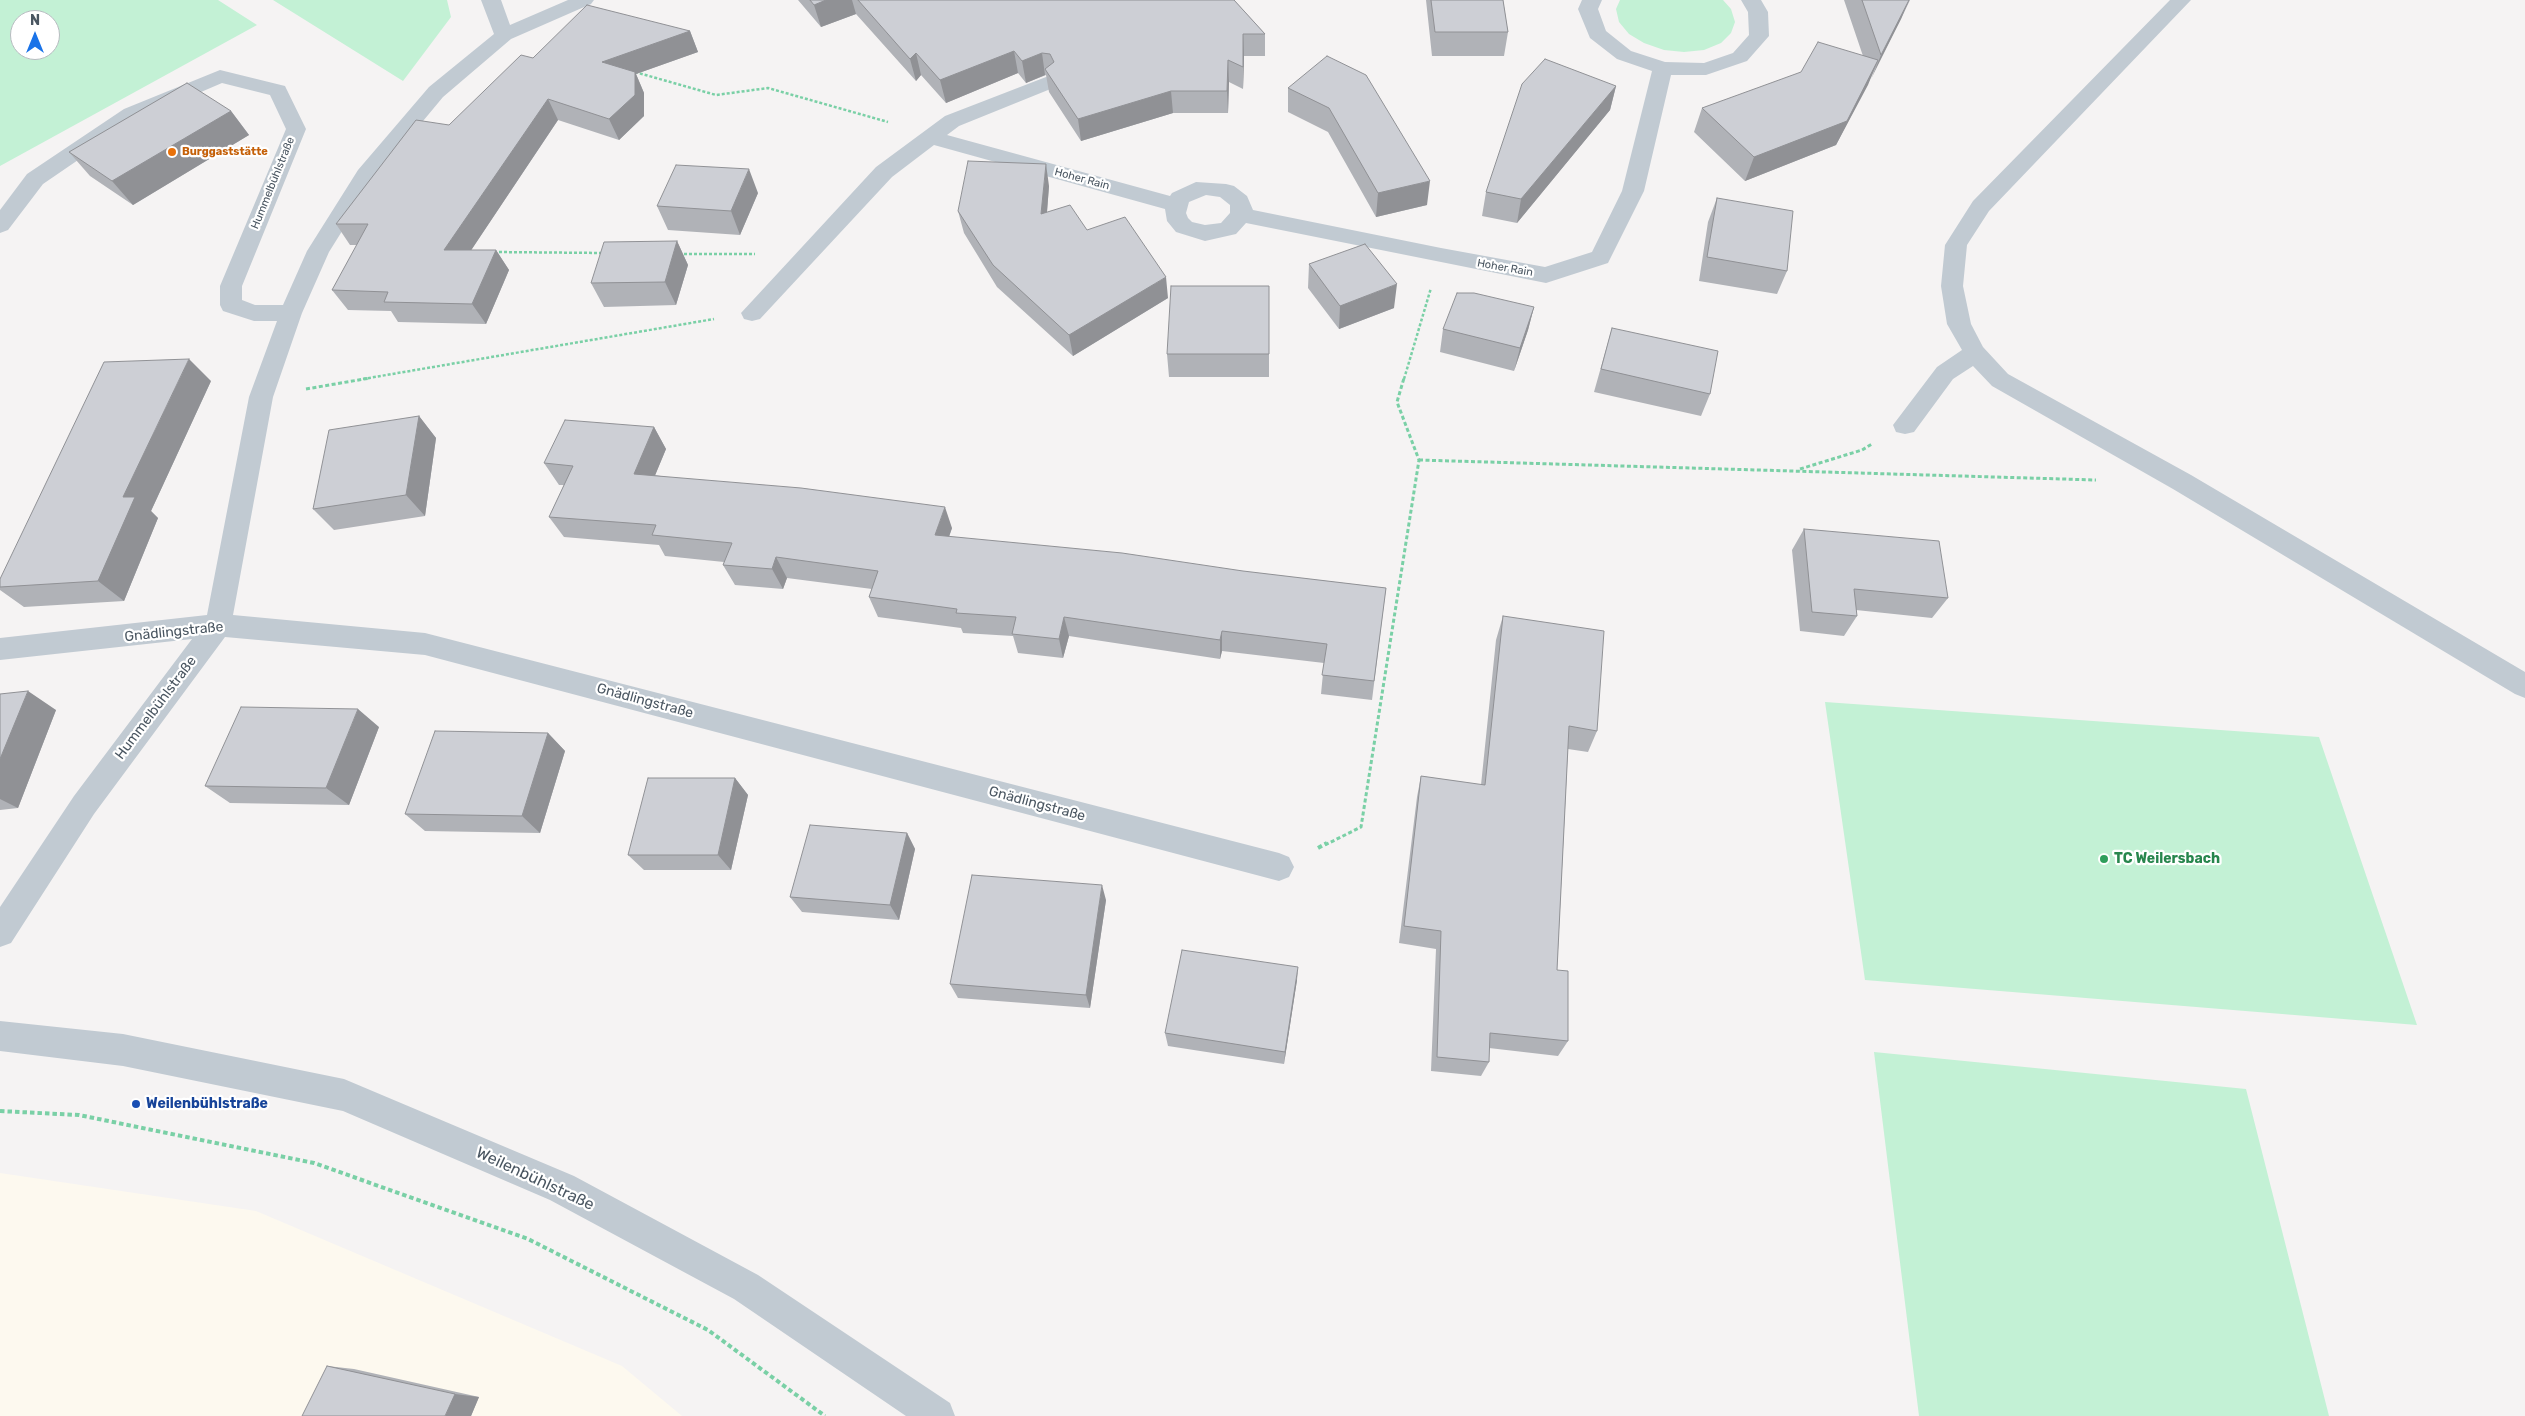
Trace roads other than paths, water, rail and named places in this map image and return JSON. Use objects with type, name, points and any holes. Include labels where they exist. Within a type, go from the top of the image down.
[{"type":"street","points":[[491,0],[504,35]]},
{"type":"street","name":"Hummelbühlstraße","points":[[0,933],[84,805],[218,625],[261,397],[291,313],[318,251],[366,175],[436,92],[504,35],[584,0]]},
{"type":"street","points":[[1592,0],[1588,9],[1597,34],[1624,55],[1663,68],[1706,69],[1740,57],[1759,36],[1758,12],[1751,0]]},
{"type":"street","points":[[2181,0],[1981,206],[1956,245],[1952,286],[1960,324],[1975,353],[2000,380],[2182,482],[2525,686]]},
{"type":"street","name":"Hoher Rain","points":[[1241,215],[1441,256],[1546,275],[1600,257],[1633,191],[1663,68]]},
{"type":"street","name":"Hummelbühlstraße","points":[[0,225],[35,179],[131,114],[220,76],[278,91],[296,129],[231,286],[232,305],[254,313],[291,313]]},
{"type":"street","points":[[752,313],[884,172],[952,121],[1046,83]]},
{"type":"street","name":"Hoher Rain","points":[[930,137],[1176,205]]},
{"type":"street","points":[[1216,188],[1234,195],[1242,208],[1241,215],[1228,229],[1205,233],[1184,227],[1175,213],[1176,205],[1180,198],[1196,189],[1216,188]]},
{"type":"street","points":[[1905,425],[1945,373],[1975,353]]},
{"type":"street","name":"Gnädlingstraße","points":[[0,650],[218,625],[425,644],[1279,867]]},
{"type":"street","name":"Weilenbühlstraße","points":[[0,1036],[123,1050],[344,1095],[562,1188],[746,1287],[937,1416]]},
{"type":"place","name":"Burggaststätte","points":[[172,152]]},
{"type":"place","name":"TC Weilersbach","points":[[2104,859]]},
{"type":"place","name":"Weilenbühlstraße","points":[[136,1104]]}]
